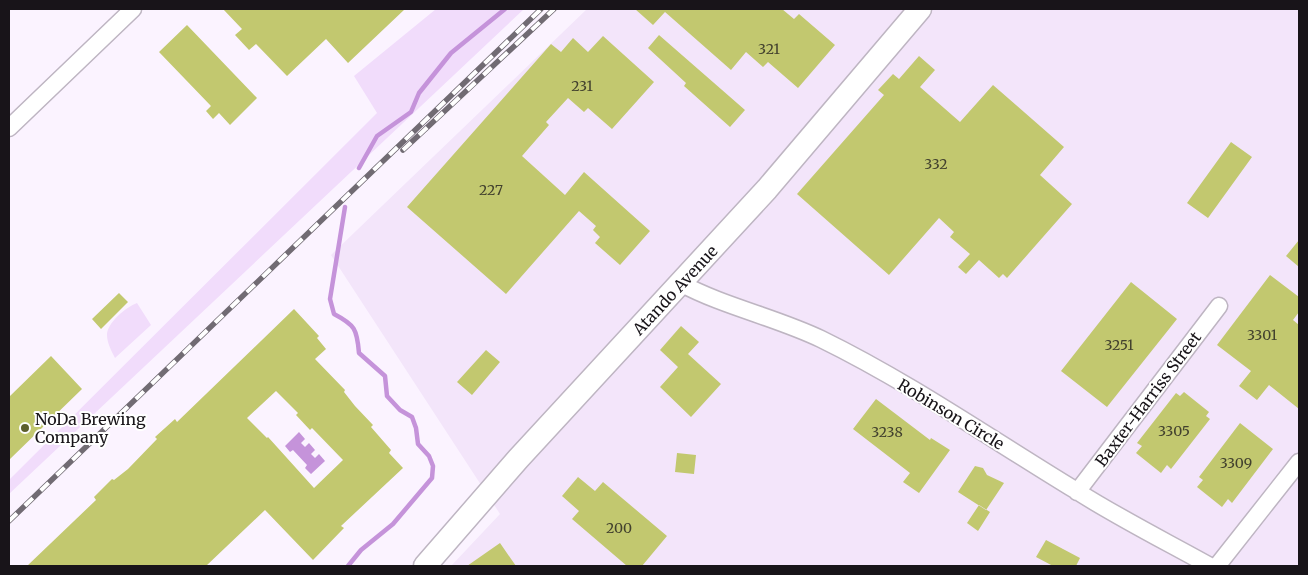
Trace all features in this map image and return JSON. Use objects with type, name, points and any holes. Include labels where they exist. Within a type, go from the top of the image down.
[{"type":"main road","name":"Atando Avenue","points":[[425,566],[518,459],[774,181],[920,9]]},
{"type":"street","points":[[9,128],[133,9]]},
{"type":"street","name":"Robinson Circle","points":[[680,283],[727,304],[822,339],[978,428],[1077,492],[1210,566]]},
{"type":"street","name":"Baxter-Harriss Street","points":[[1077,492],[1219,306]]},
{"type":"street","points":[[1217,566],[1299,462]]},
{"type":"shaded area","points":[[436,9],[524,9],[9,494],[9,480],[377,113],[354,76]]},
{"type":"shaded area","points":[[587,9],[1299,9],[1299,566],[451,566],[500,514],[331,255]]},
{"type":"shaded area","points":[[137,303],[151,325],[115,358],[108,341],[108,330],[118,316]]},
{"type":"shaded area","points":[[299,432],[305,439],[301,443],[305,447],[309,443],[315,450],[311,454],[315,458],[319,454],[325,461],[311,474],[305,468],[307,465],[293,450],[290,452],[285,446]]},
{"type":"building","points":[[223,9],[405,9],[348,63],[326,39],[287,76],[256,44],[249,50],[235,35],[242,29]]},
{"type":"building","points":[[635,9],[782,9],[794,19],[799,14],[835,45],[798,88],[768,62],[763,67],[746,52],[731,70],[665,12],[653,25]]},
{"type":"building","points":[[187,25],[257,98],[230,125],[219,113],[213,119],[206,111],[211,106],[159,52]]},
{"type":"building","points":[[659,35],[745,110],[730,127],[684,86],[686,83],[648,48]]},
{"type":"building","points":[[603,36],[654,82],[612,129],[588,108],[584,112],[568,98],[546,122],[549,125],[522,156],[565,195],[584,172],[650,231],[620,265],[595,243],[600,237],[593,230],[596,226],[579,211],[506,294],[407,207],[551,44],[561,52],[573,38],[588,52]]},
{"type":"building","points":[[919,56],[935,70],[920,87],[960,122],[993,85],[1064,147],[1040,175],[1072,204],[1007,278],[1003,274],[999,278],[979,260],[966,274],[958,267],[970,254],[950,237],[954,232],[939,218],[889,275],[797,194],[884,95],[878,90],[893,74],[899,79]]},
{"type":"building","points":[[1231,142],[1252,157],[1208,218],[1187,203]]},
{"type":"building","points":[[1299,240],[1299,267],[1286,256]]},
{"type":"building","points":[[1270,275],[1299,297],[1299,312],[1293,320],[1299,325],[1299,409],[1269,385],[1257,400],[1239,386],[1251,371],[1217,345]]},
{"type":"building","points":[[1131,282],[1177,319],[1107,407],[1061,371]]},
{"type":"building","points":[[119,293],[128,302],[101,329],[92,319]]},
{"type":"building","points":[[294,309],[319,336],[317,338],[326,349],[315,359],[345,390],[344,392],[373,425],[371,427],[391,450],[389,453],[403,468],[341,526],[344,528],[313,560],[265,510],[206,566],[27,566],[96,500],[94,497],[112,479],[114,480],[128,469],[157,439],[155,437],[175,419],[177,422]],"holes":[[[276,391],[298,413],[296,415],[310,430],[312,428],[343,460],[314,488],[268,437],[247,418]]]},
{"type":"building","points":[[681,326],[699,342],[688,354],[721,384],[691,417],[660,387],[678,367],[660,350]]},
{"type":"building","points":[[486,350],[500,362],[472,395],[457,382]]},
{"type":"building","name":"NoDa Brewing Company","points":[[51,356],[82,389],[9,460],[9,397]]},
{"type":"building","points":[[1184,392],[1209,412],[1206,416],[1210,419],[1171,469],[1167,465],[1161,473],[1136,453],[1142,446],[1137,443],[1176,393],[1180,396]]},
{"type":"building","points":[[876,399],[930,440],[931,438],[950,450],[919,493],[903,482],[910,473],[853,429]]},
{"type":"building","points":[[1240,423],[1273,449],[1232,503],[1228,499],[1222,507],[1197,487],[1203,480],[1199,477]]},
{"type":"building","points":[[677,453],[696,455],[694,474],[675,472]]},
{"type":"building","points":[[975,466],[983,468],[987,475],[1004,483],[986,510],[958,492]]},
{"type":"building","points":[[578,477],[595,491],[603,482],[667,536],[642,566],[627,566],[572,519],[579,511],[562,496]]},
{"type":"building","points":[[979,505],[990,512],[978,531],[967,523]]},
{"type":"building","points":[[1046,540],[1080,558],[1076,566],[1053,566],[1036,557]]},
{"type":"building","points":[[500,543],[516,566],[467,566]]},
{"type":"waterway","points":[[359,168],[377,136],[411,112],[419,93],[451,53],[505,9]]},
{"type":"waterway","points":[[345,207],[330,299],[334,314],[351,325],[356,333],[359,353],[385,376],[387,396],[400,410],[412,417],[416,428],[418,444],[429,456],[433,466],[432,478],[393,524],[361,550],[348,566]]},
{"type":"railway","points":[[9,521],[541,9]]},
{"type":"railway","points":[[403,150],[554,9]]},
{"type":"place","name":"NoDa Brewing Company","points":[[25,428]]}]
